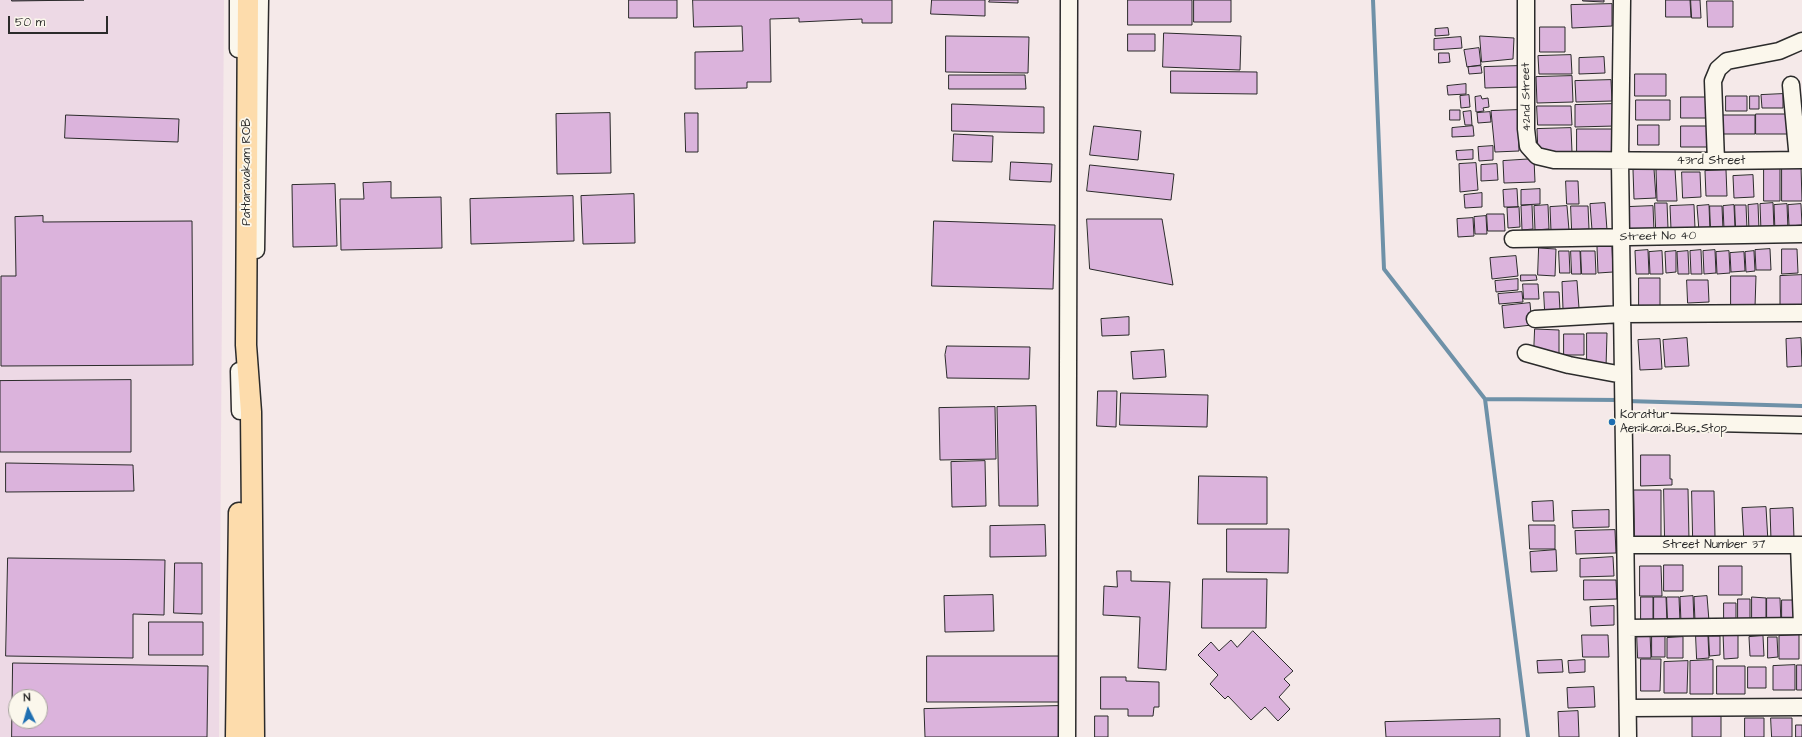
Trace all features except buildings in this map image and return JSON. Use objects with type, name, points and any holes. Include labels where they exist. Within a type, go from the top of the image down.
[{"type":"main road","name":"Pattaravakam ROB","points":[[245,412],[248,0]]},
{"type":"main road","points":[[236,737],[245,412]]},
{"type":"main road","points":[[245,412],[254,737]]},
{"type":"street","points":[[238,0],[245,412]]},
{"type":"street","points":[[245,412],[256,287],[260,0]]},
{"type":"street","points":[[1067,737],[1070,0]]},
{"type":"street","name":"42nd Street","points":[[1526,0],[1526,129],[1528,146],[1536,156],[1554,160],[1620,161]]},
{"type":"street","points":[[1622,0],[1620,161],[1628,737]]},
{"type":"street","points":[[1716,161],[1713,81],[1718,69],[1727,61],[1779,50],[1802,41]]},
{"type":"street","points":[[1791,84],[1800,160]]},
{"type":"street","name":"43rd Street","points":[[1620,161],[1800,160]]},
{"type":"street","name":"Street No 40","points":[[1513,239],[1802,234]]},
{"type":"street","points":[[1535,319],[1622,314],[1802,313]]},
{"type":"street","points":[[1526,354],[1590,370],[1623,371]]},
{"type":"street","points":[[1624,415],[1802,425]]},
{"type":"street","name":"Street Number 37","points":[[1626,545],[1801,545]]},
{"type":"street","points":[[1627,628],[1802,626],[1801,545]]},
{"type":"street","points":[[1628,708],[1802,707]]},
{"type":"shaded area","points":[[0,0],[224,0],[219,737],[0,737]]},
{"type":"waterway","points":[[1373,0],[1384,269],[1485,399],[1528,737]]},
{"type":"waterway","points":[[1485,399],[1620,400]]},
{"type":"waterway","points":[[1626,401],[1802,406]]},
{"type":"place","name":"Korattur Aerikarai Bus Stop","points":[[1612,422]]}]
